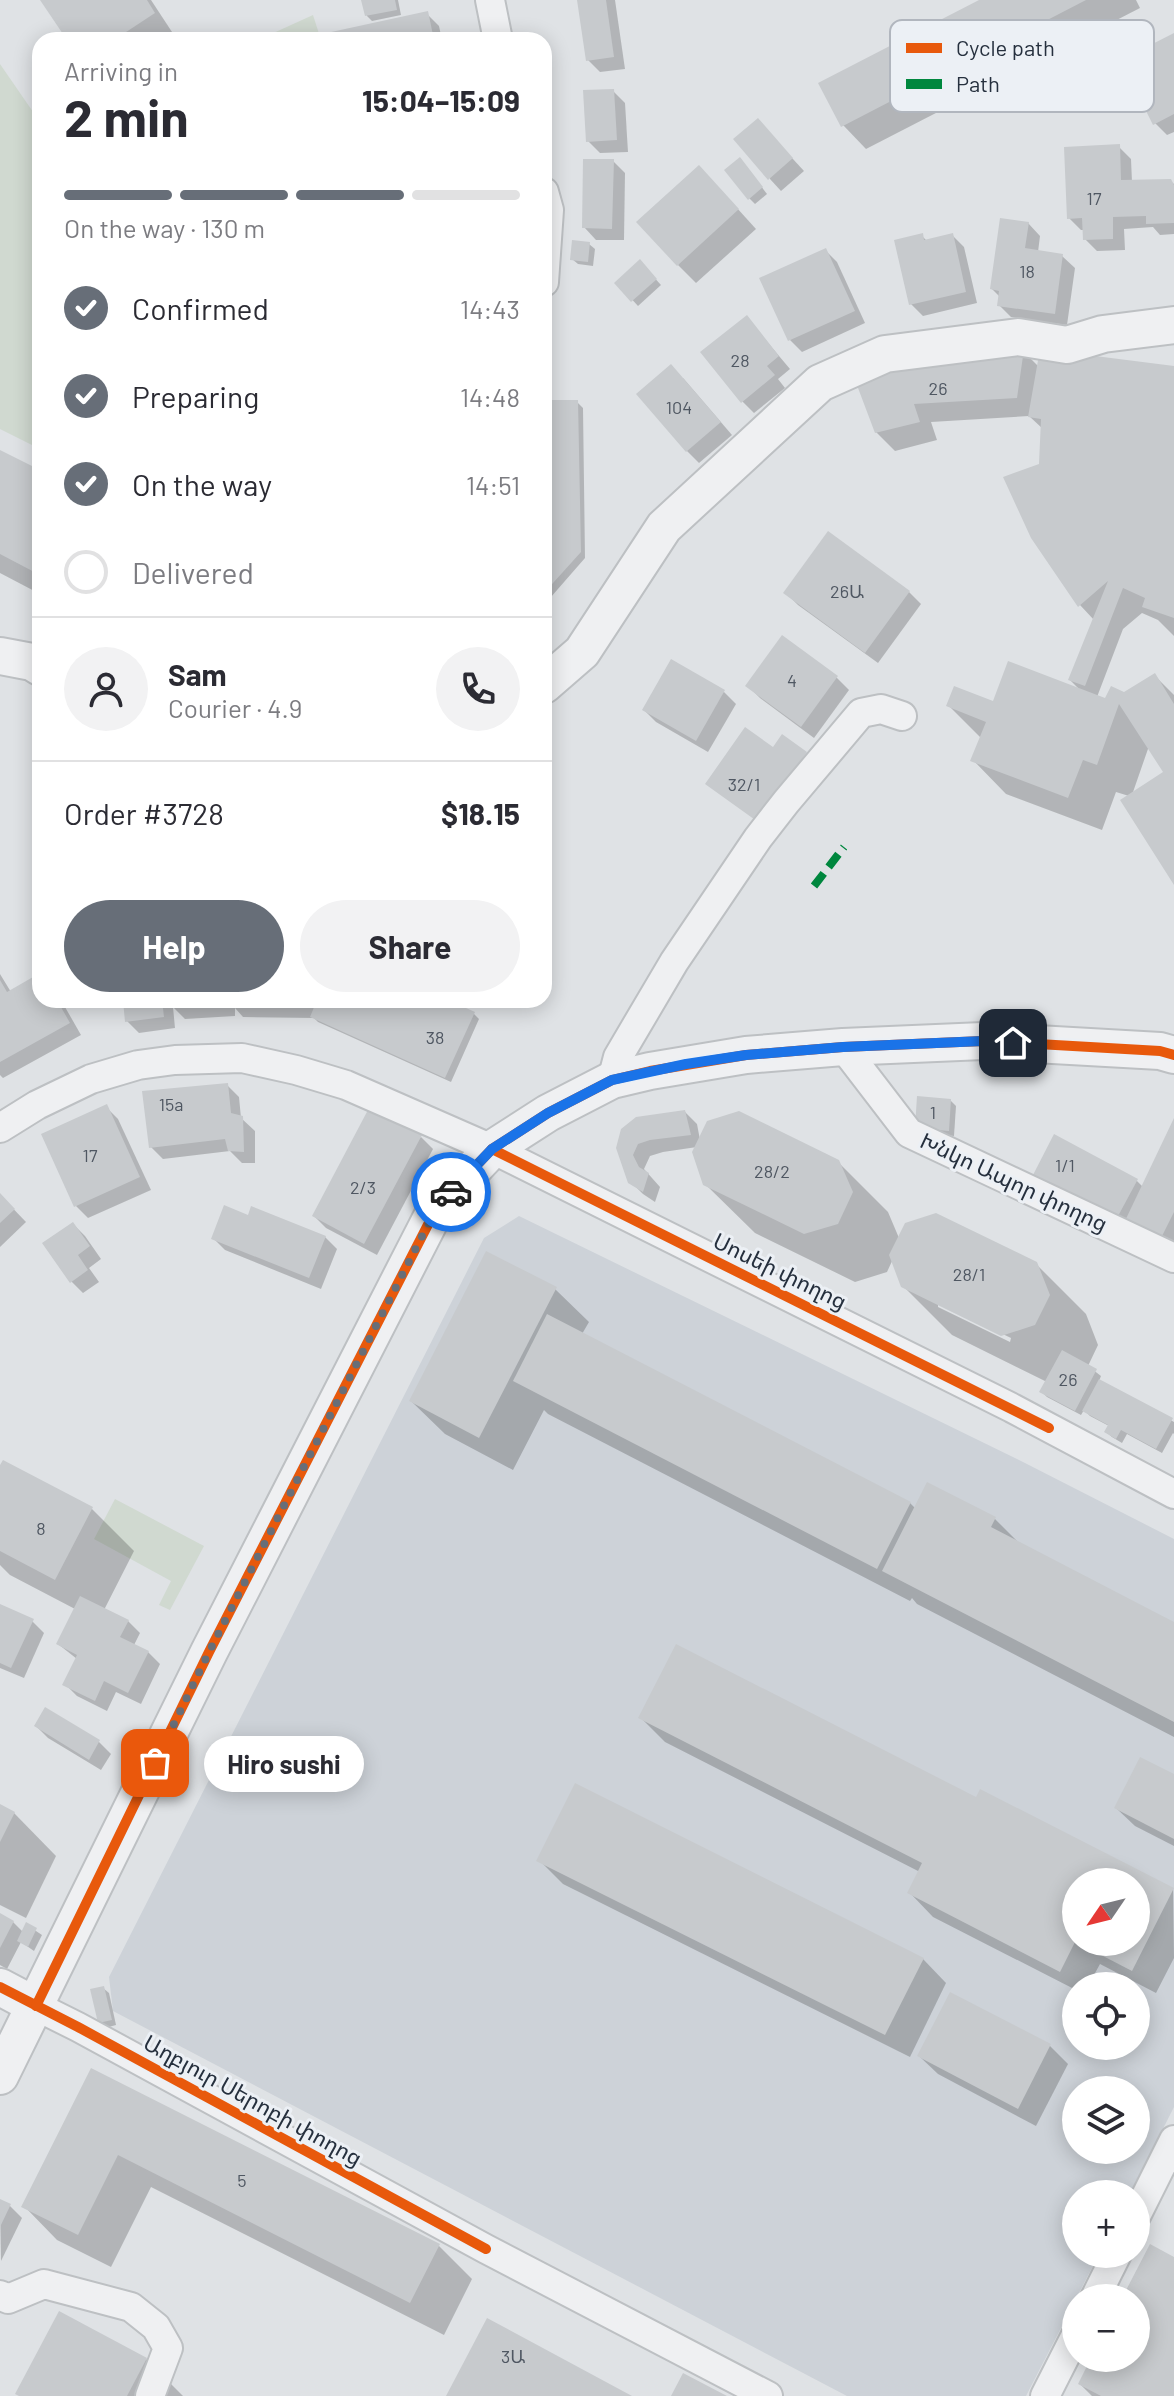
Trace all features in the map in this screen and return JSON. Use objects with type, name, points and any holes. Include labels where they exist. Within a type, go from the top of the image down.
[{"type":"street","points":[[490,0],[496,32]]},
{"type":"street","points":[[552,678],[582,652],[664,527],[820,383],[885,354],[1018,337],[1067,345],[1103,334],[1174,325]]},
{"type":"street","points":[[0,656],[32,662]]},
{"type":"street","points":[[612,1080],[618,1057],[659,985],[758,838],[786,802],[861,713],[881,709],[902,716]]},
{"type":"street","points":[[0,2076],[209,1652],[437,1207],[492,1149],[548,1113],[612,1080],[746,1055],[983,1041],[1160,1051],[1174,1055]]},
{"type":"street","name":"Խնկո Ապոր փողոց","points":[[843,1047],[909,1133],[1174,1258]]},
{"type":"street","name":"Սոսեի փողոց","points":[[0,1128],[37,1105],[91,1079],[138,1065],[175,1060],[242,1058],[346,1085],[492,1149],[1012,1408],[1174,1494]]},
{"type":"street","name":"Աղբյուր Սերոբի փողոց","points":[[0,1987],[486,2249],[768,2396]]},
{"type":"street","points":[[1150,2188],[1174,2140]]},
{"type":"street","points":[[0,2295],[8,2299],[44,2284],[131,2307],[156,2327],[168,2348],[150,2396]]},
{"type":"street","points":[[1045,2396],[1062,2363]]},
{"type":"shaded area","points":[[313,15],[318,32],[276,32]]},
{"type":"shaded area","points":[[0,64],[32,110],[32,445],[0,429]]},
{"type":"shaded area","points":[[519,1216],[1174,1539],[1174,2107],[1150,2154],[1150,2076],[1062,2076],[1062,2164],[1145,2164],[1137,2180],[1062,2180],[1062,2268],[1092,2268],[1084,2284],[1062,2284],[1062,2326],[1026,2396],[847,2396],[113,2011],[109,1977],[484,1238]]},
{"type":"shaded area","points":[[115,1499],[204,1546],[170,1610],[159,1605],[171,1581],[94,1539]]},
{"type":"building","points":[[40,0],[147,0],[155,13],[126,32],[62,32]]},
{"type":"building","points":[[361,0],[395,0],[397,10],[365,16]]},
{"type":"building","points":[[577,0],[606,0],[614,57],[586,61]]},
{"type":"building","points":[[979,0],[1086,0],[1047,20],[940,20]]},
{"type":"building","points":[[428,11],[432,32],[331,32]]},
{"type":"building","points":[[1174,33],[1174,114],[1153,125],[1147,112],[1154,112],[1154,43]]},
{"type":"building","points":[[890,46],[890,102],[841,127],[818,83]]},
{"type":"building","points":[[614,89],[617,140],[586,142],[583,90]]},
{"type":"building","points":[[758,118],[793,158],[768,180],[733,139]]},
{"type":"building","points":[[1120,144],[1121,180],[1171,179],[1174,185],[1174,223],[1146,224],[1146,216],[1113,217],[1113,239],[1083,240],[1082,218],[1067,219],[1064,147]]},
{"type":"building","points":[[740,157],[763,187],[748,200],[724,170]]},
{"type":"building","points":[[583,159],[614,159],[612,229],[582,228]]},
{"type":"building","points":[[699,165],[739,209],[677,266],[636,222]]},
{"type":"building","points":[[1000,218],[1029,222],[1025,248],[1063,254],[1055,314],[997,306],[999,291],[990,289]]},
{"type":"building","points":[[923,233],[924,240],[953,233],[966,292],[909,305],[894,240]]},
{"type":"building","points":[[572,240],[590,242],[588,262],[570,260]]},
{"type":"building","points":[[826,248],[855,311],[788,341],[759,278]]},
{"type":"building","points":[[640,259],[657,279],[631,302],[614,283]]},
{"type":"building","points":[[747,315],[779,356],[767,366],[775,375],[741,403],[700,352]]},
{"type":"building","points":[[1024,349],[1017,398],[914,404],[920,422],[875,433],[855,380],[889,368]]},
{"type":"building","points":[[1040,349],[1174,366],[1174,618],[1142,607],[1145,598],[1123,588],[1085,686],[1068,680],[1108,581],[1078,607],[1031,538],[1003,477],[1039,464],[1041,419],[1028,417]]},
{"type":"building","points":[[671,364],[721,422],[686,452],[636,394]]},
{"type":"building","points":[[552,400],[578,400],[581,552],[552,584]]},
{"type":"building","points":[[0,450],[32,466],[32,571],[0,554]]},
{"type":"building","points":[[828,531],[910,591],[865,653],[783,593]]},
{"type":"building","points":[[782,635],[838,676],[801,727],[745,686]]},
{"type":"building","points":[[671,659],[725,690],[696,741],[642,710]]},
{"type":"building","points":[[1008,661],[1105,698],[1111,686],[1124,692],[1155,673],[1174,704],[1174,885],[1120,800],[1163,772],[1119,704],[1097,765],[1083,760],[1068,798],[970,761],[986,722],[946,706],[954,686],[993,701]]},
{"type":"building","points":[[745,727],[773,747],[782,734],[807,752],[758,822],[705,784]]},
{"type":"building","points":[[32,978],[32,1008],[62,1008],[70,1023],[0,1062],[0,980],[7,992]]},
{"type":"building","points":[[124,1008],[163,1008],[164,1017],[125,1022]]},
{"type":"building","points":[[314,1008],[466,1008],[475,1012],[445,1078],[310,1017]]},
{"type":"building","points":[[228,1083],[231,1113],[243,1116],[244,1152],[228,1151],[225,1139],[149,1148],[142,1091]]},
{"type":"building","points":[[917,1096],[951,1099],[949,1131],[915,1128]]},
{"type":"building","points":[[107,1104],[140,1177],[74,1207],[41,1134]]},
{"type":"building","points":[[369,1108],[422,1135],[364,1244],[312,1216]]},
{"type":"building","points":[[685,1110],[691,1135],[638,1144],[633,1155],[639,1167],[649,1173],[643,1192],[628,1183],[616,1148],[621,1129],[636,1117]]},
{"type":"building","points":[[739,1111],[839,1160],[853,1192],[838,1224],[804,1234],[703,1185],[692,1152],[707,1121]]},
{"type":"building","points":[[1174,1118],[1174,1212],[1159,1242],[1123,1225]]},
{"type":"building","points":[[1054,1134],[1138,1179],[1117,1218],[1033,1175]]},
{"type":"building","points":[[0,1193],[15,1209],[0,1223]]},
{"type":"building","points":[[224,1205],[248,1215],[251,1206],[326,1236],[309,1278],[211,1239]]},
{"type":"building","points":[[936,1213],[1037,1262],[1050,1295],[1035,1325],[1001,1336],[901,1287],[889,1255],[905,1223]]},
{"type":"building","points":[[73,1222],[90,1246],[78,1255],[88,1270],[70,1283],[42,1243]]},
{"type":"building","points":[[486,1251],[557,1287],[479,1438],[409,1401]]},
{"type":"building","points":[[547,1314],[911,1502],[877,1569],[513,1381]]},
{"type":"building","points":[[1062,1350],[1097,1369],[1075,1411],[1039,1392]]},
{"type":"building","points":[[1099,1379],[1173,1418],[1156,1449],[1121,1430],[1116,1439],[1104,1432],[1108,1425],[1082,1411]]},
{"type":"building","points":[[3,1460],[93,1507],[55,1580],[0,1551],[0,1465]]},
{"type":"building","points":[[927,1482],[996,1517],[991,1527],[1174,1622],[1174,1722],[882,1571]]},
{"type":"building","points":[[80,1596],[129,1620],[120,1637],[149,1651],[128,1693],[104,1681],[95,1701],[62,1685],[77,1655],[56,1644]]},
{"type":"building","points":[[0,1604],[34,1619],[11,1668],[0,1663]]},
{"type":"building","points":[[676,1644],[976,1797],[980,1789],[1135,1868],[1062,1868],[1062,1956],[1068,1956],[1060,1972],[907,1893],[922,1863],[638,1718]]},
{"type":"building","points":[[45,1707],[100,1740],[89,1760],[34,1726]]},
{"type":"building","points":[[1140,1757],[1174,1774],[1174,1839],[1114,1808]]},
{"type":"building","points":[[575,1783],[924,1958],[885,2035],[536,1861]]},
{"type":"building","points":[[0,1804],[15,1812],[0,1842]]},
{"type":"building","points":[[1150,1876],[1174,1888],[1150,1935]]},
{"type":"building","points":[[0,1913],[14,1921],[0,1948]]},
{"type":"building","points":[[26,1922],[37,1928],[28,1947],[17,1941]]},
{"type":"building","points":[[1103,1956],[1140,1956],[1132,1971]]},
{"type":"building","points":[[104,1986],[112,2020],[98,2023],[90,1989]]},
{"type":"building","points":[[950,1992],[1051,2044],[1018,2109],[917,2056]]},
{"type":"building","points":[[91,2068],[440,2244],[410,2303],[118,2155],[78,2235],[21,2207]]},
{"type":"building","points":[[0,2199],[11,2204],[0,2227]]},
{"type":"building","points":[[1150,2244],[1174,2257],[1174,2396],[1101,2396],[1078,2384],[1084,2372],[1150,2372],[1150,2284],[1129,2284],[1138,2268],[1150,2268]]},
{"type":"building","points":[[59,2311],[147,2358],[127,2396],[15,2394]]},
{"type":"building","points":[[487,2318],[632,2396],[446,2396]]},
{"type":"building","points":[[683,2373],[727,2396],[671,2396]]},
{"type":"marked path","points":[[814,886],[844,847]]},
{"type":"cycle path","points":[[36,2006],[209,1652],[437,1207],[492,1149],[548,1113],[612,1080],[746,1055],[983,1041],[1160,1051],[1174,1055]]},
{"type":"cycle path","points":[[492,1149],[1049,1428]]},
{"type":"cycle path","points":[[0,1987],[486,2249]]},
{"type":"way so far","points":[[155,1763],[437,1207],[451,1192]]},
{"type":"place","name":"Hiro sushi","points":[[155,1763]]},
{"type":"route","points":[[451,1192],[492,1149],[548,1113],[612,1080],[746,1055],[843,1047],[983,1041],[1013,1043]]}]
